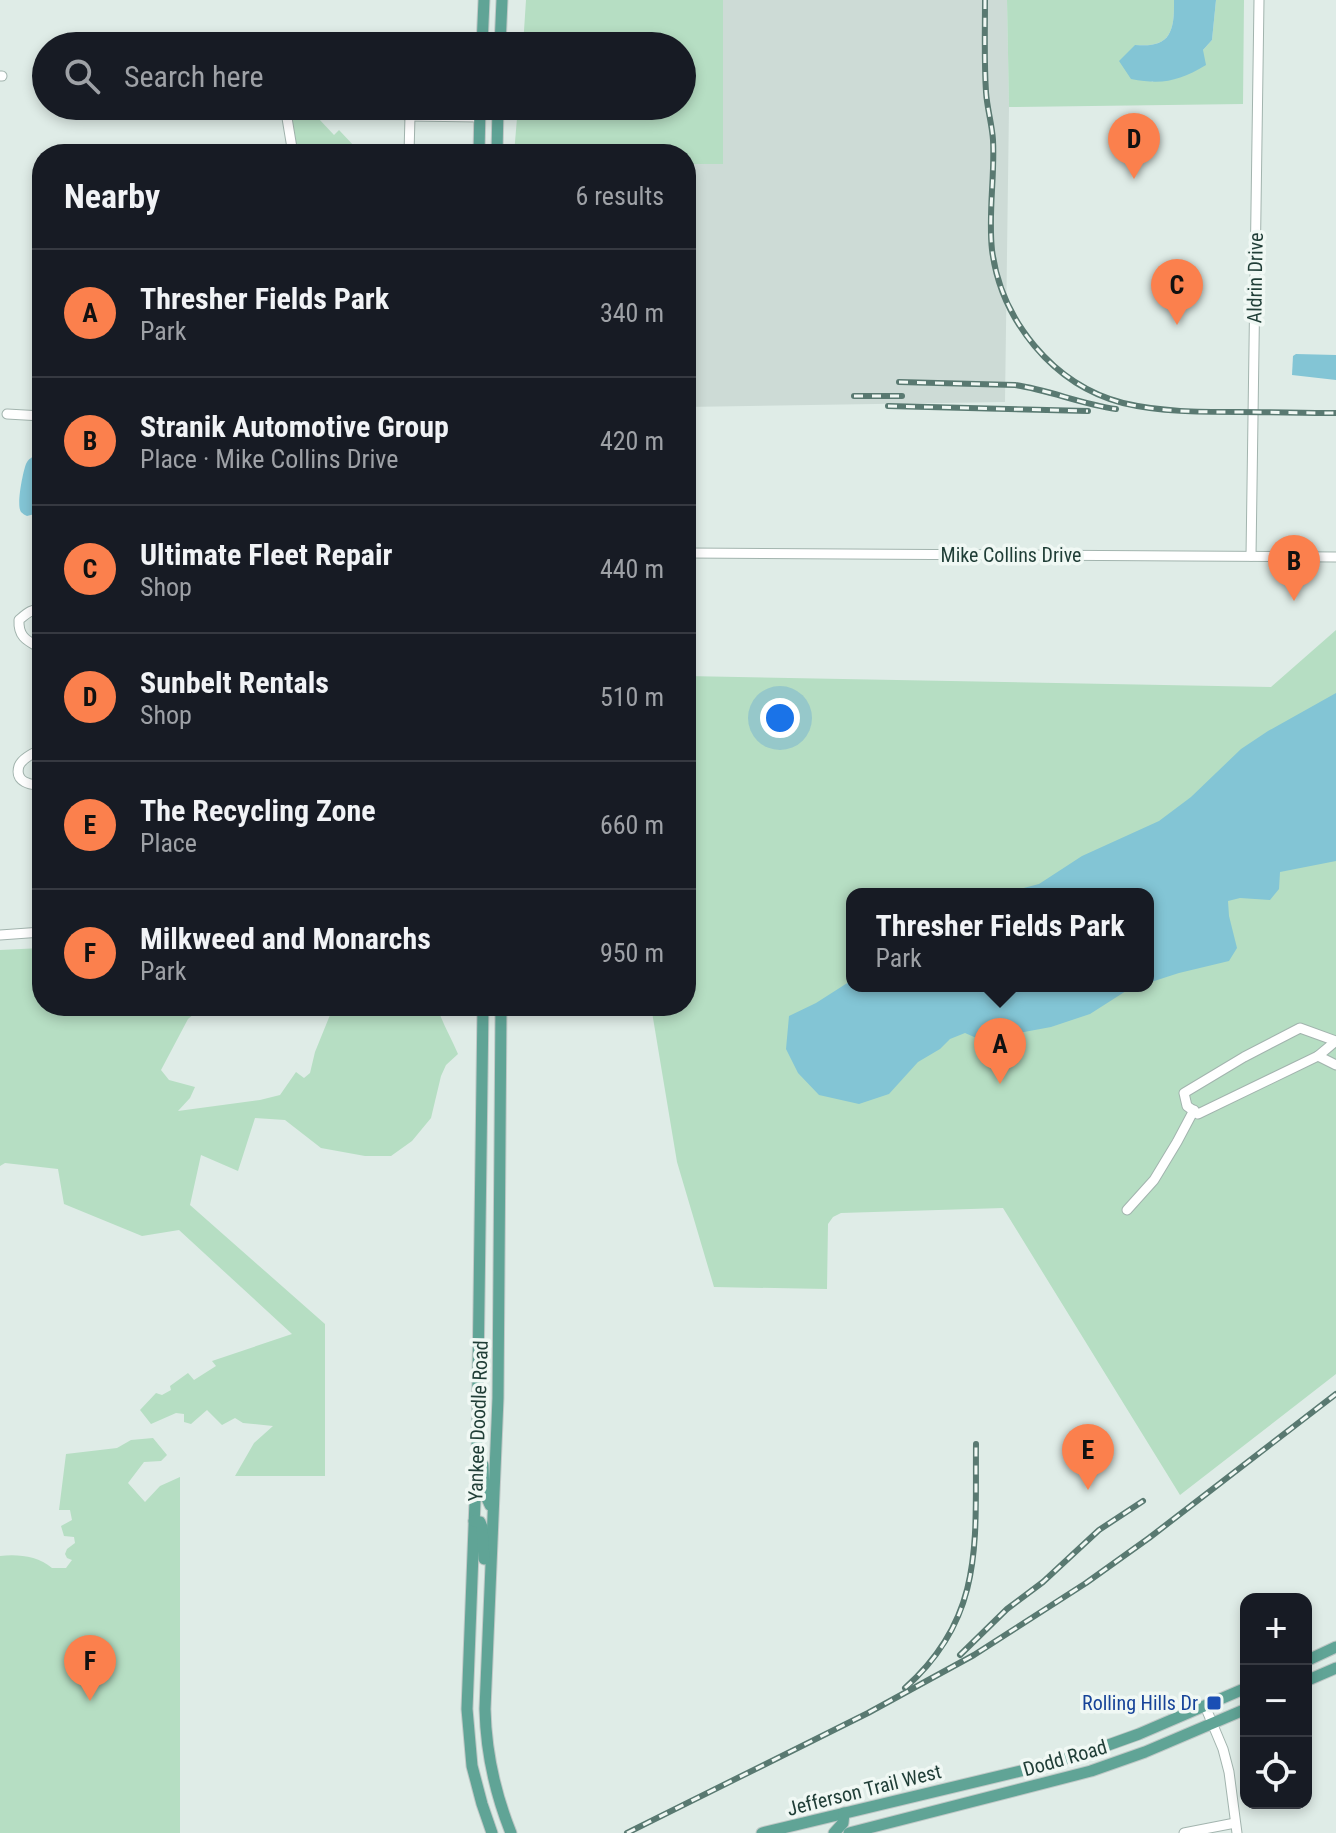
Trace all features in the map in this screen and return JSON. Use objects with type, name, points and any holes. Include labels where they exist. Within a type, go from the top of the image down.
[{"type":"main road","points":[[483,32],[484,0]]},
{"type":"main road","points":[[501,32],[502,0]]},
{"type":"main road","points":[[479,120],[479,144]]},
{"type":"main road","points":[[497,144],[498,120]]},
{"type":"main road","name":"Yankee Doodle Road","points":[[483,1016],[479,1348],[467,1690],[468,1728],[477,1785],[492,1833]]},
{"type":"main road","name":"Yankee Doodle Road","points":[[501,1016],[498,1398],[485,1727],[499,1800],[511,1833]]},
{"type":"main road","points":[[479,1348],[485,1352],[483,1489],[486,1501],[493,1505]]},
{"type":"main road","points":[[474,1521],[480,1522],[483,1531],[482,1677],[485,1683]]},
{"type":"main road","points":[[1312,1658],[1336,1647]]},
{"type":"main road","points":[[1312,1678],[1336,1668]]},
{"type":"main road","name":"Dodd Road","points":[[975,1781],[1086,1753],[1240,1691]]},
{"type":"main road","name":"Dodd Road","points":[[888,1823],[1091,1771],[1240,1712]]},
{"type":"main road","name":"Jefferson Trail West","points":[[762,1833],[975,1781]]},
{"type":"main road","points":[[834,1833],[843,1823],[844,1813]]},
{"type":"main road","name":"Jefferson Trail West","points":[[849,1833],[888,1823]]},
{"type":"street","name":"Aldrin Drive","points":[[1251,556],[1259,0]]},
{"type":"street","points":[[287,120],[291,144]]},
{"type":"street","points":[[409,144],[410,120]]},
{"type":"street","points":[[7,414],[32,415]]},
{"type":"street","name":"Mike Collins Drive","points":[[696,553],[1336,557]]},
{"type":"street","points":[[32,611],[19,620],[23,638],[32,643]]},
{"type":"street","points":[[32,755],[19,766],[19,775],[32,786]]},
{"type":"street","points":[[0,935],[32,933]]},
{"type":"street","points":[[1300,1028],[1336,1041],[1318,1056],[1198,1114],[1187,1106],[1184,1093],[1300,1028]]},
{"type":"street","points":[[1318,1056],[1336,1065]]},
{"type":"street","points":[[1127,1210],[1154,1180],[1194,1110]]},
{"type":"street","points":[[1184,1833],[1236,1828],[1229,1772],[1205,1706]]},
{"type":"shaded area","points":[[723,0],[1007,0],[1009,107],[1005,402],[696,407],[696,164],[723,164]]},
{"type":"green space","points":[[526,0],[723,0],[723,164],[696,164],[696,144],[515,144],[517,120],[696,120],[696,32],[524,32]]},
{"type":"green space","points":[[1007,0],[1174,0],[1172,26],[1166,38],[1153,45],[1135,45],[1152,82],[1203,50],[1212,40],[1216,0],[1244,0],[1243,104],[1009,107]]},
{"type":"green space","points":[[287,120],[320,120],[334,135],[339,130],[352,144],[291,144]]},
{"type":"green space","points":[[1336,630],[1336,1374],[1180,1495],[1003,1208],[841,1213],[828,1224],[827,1289],[714,1287],[677,1162],[653,1016],[696,1016],[696,676],[1271,687]]},
{"type":"green space","points":[[32,948],[32,1016],[192,1016],[161,1070],[169,1080],[195,1087],[178,1111],[280,1095],[296,1072],[304,1078],[310,1073],[330,1016],[440,1016],[458,1054],[446,1065],[441,1076],[431,1118],[412,1141],[391,1156],[365,1156],[321,1148],[285,1120],[255,1118],[238,1171],[201,1155],[190,1205],[325,1324],[325,1476],[235,1476],[254,1443],[273,1426],[243,1423],[235,1418],[222,1425],[207,1410],[191,1424],[184,1422],[184,1414],[176,1413],[151,1424],[140,1410],[156,1393],[162,1395],[171,1390],[170,1386],[188,1373],[194,1380],[216,1366],[212,1361],[292,1334],[179,1230],[142,1236],[64,1204],[58,1169],[5,1163],[0,1166],[0,950]]},
{"type":"green space","points":[[153,1438],[167,1455],[161,1461],[144,1462],[128,1483],[145,1502],[160,1486],[180,1477],[180,1833],[0,1833],[0,1556],[28,1557],[52,1568],[66,1568],[72,1560],[65,1554],[75,1543],[74,1537],[64,1536],[61,1526],[72,1520],[70,1510],[59,1510],[66,1454],[117,1448],[131,1440]]},
{"type":"water","points":[[1174,0],[1216,0],[1212,40],[1203,50],[1206,65],[1170,80],[1152,82],[1131,79],[1119,61],[1135,45],[1153,45],[1166,38],[1172,26]]},
{"type":"water","points":[[1336,355],[1336,380],[1292,375],[1293,356]]},
{"type":"water","points":[[32,458],[32,515],[27,516],[21,512],[19,503],[29,459]]},
{"type":"water","points":[[1336,693],[1336,861],[1280,872],[1279,889],[1270,900],[1240,898],[1228,901],[1237,948],[1229,961],[1154,981],[1154,888],[1023,888],[1039,884],[1082,856],[1159,821],[1191,797],[1241,749]]},
{"type":"water","points":[[846,984],[846,992],[1124,992],[1090,1014],[1051,1027],[981,1040],[965,1033],[950,1039],[918,1062],[889,1094],[859,1104],[819,1095],[798,1073],[786,1049],[789,1016]]},
{"type":"railway","points":[[985,0],[986,92],[993,140],[992,250],[1006,301],[1035,346],[1074,381],[1123,403],[1180,411],[1336,413]]},
{"type":"railway","points":[[899,382],[1015,385],[1116,409]]},
{"type":"railway","points":[[854,396],[902,396]]},
{"type":"railway","points":[[888,406],[1088,411]]},
{"type":"railway","points":[[627,1833],[868,1713],[974,1655],[1149,1538],[1336,1394]]},
{"type":"railway","points":[[905,1688],[931,1661],[950,1634],[962,1605],[974,1545],[976,1444]]},
{"type":"railway","points":[[960,1655],[1007,1609],[1043,1582],[1099,1530],[1143,1501]]},
{"type":"place","name":"Sunbelt Rentals","points":[[1134,179]]},
{"type":"place","name":"Ultimate Fleet Repair","points":[[1177,325]]},
{"type":"place","name":"Stranik Automotive Group","points":[[1294,601]]},
{"type":"place","name":"Thresher Fields Park","points":[[1000,1084]]},
{"type":"place","name":"The Recycling Zone","points":[[1088,1490]]},
{"type":"place","name":"Milkweed and Monarchs","points":[[90,1701]]},
{"type":"place","name":"Rolling Hills Dr","points":[[1214,1703]]}]
